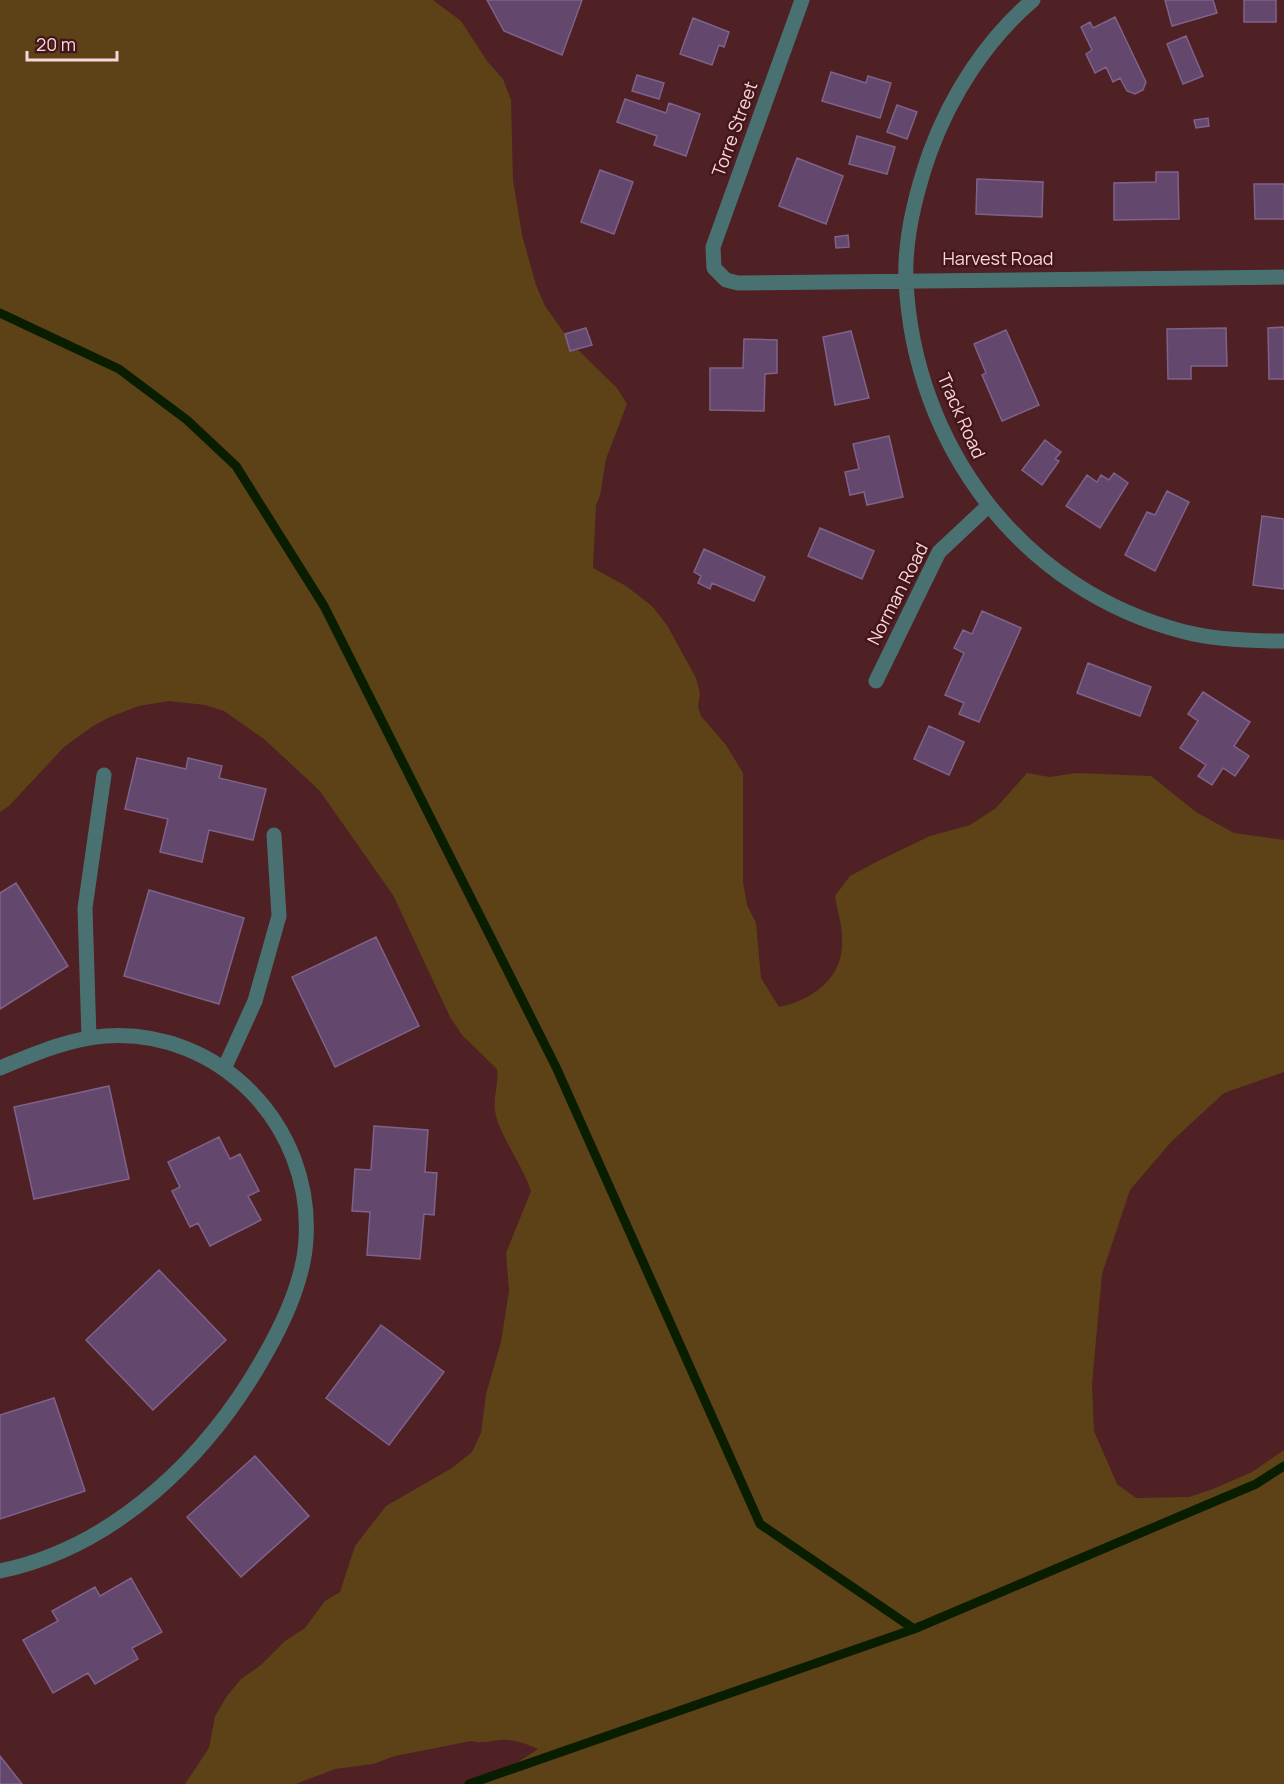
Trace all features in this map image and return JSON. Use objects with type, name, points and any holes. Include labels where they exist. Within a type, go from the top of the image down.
[{"type":"street","name":"Torre Street","points":[[716,271],[711,260],[713,247],[802,0]]},
{"type":"street","name":"Track Road","points":[[1033,0],[999,33],[959,90],[936,137],[918,187],[906,279],[911,325],[926,391],[953,452],[988,506],[1042,559],[1086,591],[1121,609],[1186,632],[1284,641]]},
{"type":"street","name":"Harvest Road","points":[[716,271],[726,280],[738,283],[906,279],[1284,277]]},
{"type":"street","name":"Norman Road","points":[[876,681],[939,552],[988,506]]},
{"type":"street","points":[[89,1038],[85,908],[104,775]]},
{"type":"street","points":[[224,1069],[255,1001],[279,916],[274,835]]},
{"type":"street","points":[[0,1068],[43,1050],[89,1038],[125,1035],[153,1038],[196,1053],[224,1069],[255,1095],[289,1141],[305,1190],[306,1242],[302,1267],[277,1335],[237,1402],[188,1461],[129,1512],[71,1546],[0,1571]]},
{"type":"shaded area","points":[[0,0],[433,0],[461,21],[487,61],[503,79],[511,100],[513,180],[522,235],[536,285],[545,306],[572,344],[617,388],[627,404],[606,459],[600,496],[596,505],[593,568],[626,586],[652,606],[667,625],[696,678],[700,693],[698,707],[701,716],[726,745],[743,773],[743,882],[747,905],[756,923],[761,978],[779,1007],[804,999],[815,992],[832,975],[838,964],[842,952],[842,938],[835,896],[850,876],[930,836],[970,825],[996,808],[1027,773],[1050,777],[1076,773],[1151,776],[1196,812],[1234,833],[1284,840],[1284,1072],[1224,1093],[1171,1142],[1130,1190],[1102,1274],[1092,1384],[1094,1431],[1117,1484],[1136,1498],[1189,1497],[1252,1472],[1284,1450],[1284,1784],[469,1784],[506,1770],[538,1749],[520,1742],[505,1740],[471,1741],[395,1756],[373,1764],[335,1769],[296,1784],[185,1784],[209,1748],[215,1716],[227,1696],[241,1679],[261,1665],[285,1641],[305,1628],[325,1601],[340,1592],[355,1546],[386,1506],[452,1468],[472,1452],[481,1433],[486,1394],[501,1342],[509,1291],[506,1253],[531,1191],[497,1120],[495,1106],[497,1069],[462,1035],[450,1017],[393,895],[319,790],[264,739],[224,711],[205,705],[169,701],[139,706],[93,726],[64,747],[9,806],[0,812]]},
{"type":"building","points":[[487,0],[582,0],[562,55],[504,31]]},
{"type":"building","points":[[1165,0],[1213,0],[1217,13],[1172,26]]},
{"type":"building","points":[[1244,0],[1276,0],[1276,22],[1244,22]]},
{"type":"building","points":[[1115,17],[1146,82],[1143,90],[1135,94],[1127,91],[1120,78],[1113,82],[1106,67],[1095,73],[1086,54],[1092,50],[1081,27],[1090,22],[1093,28]]},
{"type":"building","points":[[693,18],[729,32],[724,47],[719,45],[712,65],[680,54]]},
{"type":"building","points":[[1186,36],[1203,76],[1183,84],[1167,44]]},
{"type":"building","points":[[831,72],[866,83],[868,76],[891,83],[880,118],[822,101]]},
{"type":"building","points":[[637,75],[664,83],[659,99],[632,91]]},
{"type":"building","points":[[625,99],[666,113],[669,103],[700,114],[686,156],[654,145],[657,136],[617,122]]},
{"type":"building","points":[[897,105],[917,112],[907,139],[887,132]]},
{"type":"building","points":[[1208,118],[1209,126],[1196,128],[1194,120]]},
{"type":"building","points":[[857,136],[895,147],[887,174],[849,164]]},
{"type":"building","points":[[797,158],[843,176],[826,224],[779,206]]},
{"type":"building","points":[[600,170],[633,182],[614,234],[581,222]]},
{"type":"building","points":[[1156,172],[1178,172],[1179,219],[1114,220],[1114,183],[1156,182]]},
{"type":"building","points":[[977,179],[1043,182],[1042,217],[976,214]]},
{"type":"building","points":[[1254,184],[1284,184],[1284,219],[1255,219]]},
{"type":"building","points":[[848,235],[849,247],[836,248],[835,237]]},
{"type":"building","points":[[1284,327],[1284,379],[1269,379],[1268,328]]},
{"type":"building","points":[[586,328],[592,345],[570,351],[565,334]]},
{"type":"building","points":[[1226,328],[1227,366],[1191,366],[1191,379],[1168,379],[1167,329]]},
{"type":"building","points":[[1006,330],[1039,405],[1002,421],[982,375],[986,373],[974,344]]},
{"type":"building","points":[[851,331],[869,398],[835,405],[823,337]]},
{"type":"building","points":[[744,339],[777,340],[777,373],[765,374],[764,411],[710,410],[710,368],[743,368]]},
{"type":"building","points":[[889,436],[903,497],[867,505],[864,492],[850,495],[845,472],[859,469],[853,444]]},
{"type":"building","points":[[1045,440],[1061,452],[1055,459],[1059,461],[1042,485],[1022,470]]},
{"type":"building","points":[[1114,473],[1128,483],[1100,528],[1066,506],[1087,475],[1097,482],[1101,475],[1109,480]]},
{"type":"building","points":[[1167,491],[1189,502],[1155,571],[1125,555],[1147,512],[1155,515]]},
{"type":"building","points":[[1262,516],[1284,519],[1284,589],[1253,585]]},
{"type":"building","points":[[820,528],[874,551],[862,579],[808,556]]},
{"type":"building","points":[[704,549],[765,577],[754,601],[712,583],[710,589],[698,583],[701,576],[694,572]]},
{"type":"building","points":[[982,611],[1021,628],[979,722],[959,714],[964,703],[945,695],[964,653],[954,648],[963,630],[972,634]]},
{"type":"building","points":[[1088,663],[1151,687],[1140,716],[1077,693]]},
{"type":"building","points":[[1203,692],[1250,722],[1234,746],[1249,756],[1235,776],[1223,768],[1212,785],[1198,776],[1206,765],[1180,748],[1198,721],[1188,714]]},
{"type":"building","points":[[929,726],[964,742],[949,775],[914,759]]},
{"type":"building","points":[[137,758],[186,769],[188,758],[222,766],[219,778],[266,789],[253,840],[209,830],[202,862],[160,852],[168,819],[125,809]]},
{"type":"building","points":[[16,883],[68,966],[0,1009],[0,893]]},
{"type":"building","points":[[149,890],[244,918],[219,1004],[124,976]]},
{"type":"building","points":[[376,937],[419,1026],[335,1067],[292,977]]},
{"type":"building","points":[[109,1086],[129,1179],[34,1199],[14,1107]]},
{"type":"building","points":[[374,1126],[428,1130],[425,1172],[437,1173],[434,1215],[424,1214],[420,1259],[367,1255],[370,1212],[352,1211],[355,1169],[371,1170]]},
{"type":"building","points":[[219,1137],[230,1159],[240,1154],[259,1191],[248,1196],[261,1220],[210,1246],[198,1223],[190,1227],[172,1191],[180,1187],[168,1162]]},
{"type":"building","points":[[159,1270],[226,1340],[153,1410],[86,1340]]},
{"type":"building","points":[[381,1325],[444,1372],[389,1445],[326,1398]]},
{"type":"building","points":[[54,1398],[85,1491],[0,1519],[0,1415]]},
{"type":"building","points":[[255,1456],[309,1516],[241,1577],[187,1517]]},
{"type":"building","points":[[131,1578],[162,1632],[132,1648],[138,1659],[95,1684],[88,1673],[53,1693],[23,1640],[58,1621],[52,1611],[95,1587],[100,1596]]},
{"type":"building","points":[[0,1756],[22,1784],[0,1784]]},
{"type":"waterway","points":[[0,313],[119,369],[187,420],[236,466],[324,606],[556,1067],[760,1524],[914,1629]]},
{"type":"waterway","points":[[469,1784],[914,1629],[1256,1484],[1284,1466]]}]
